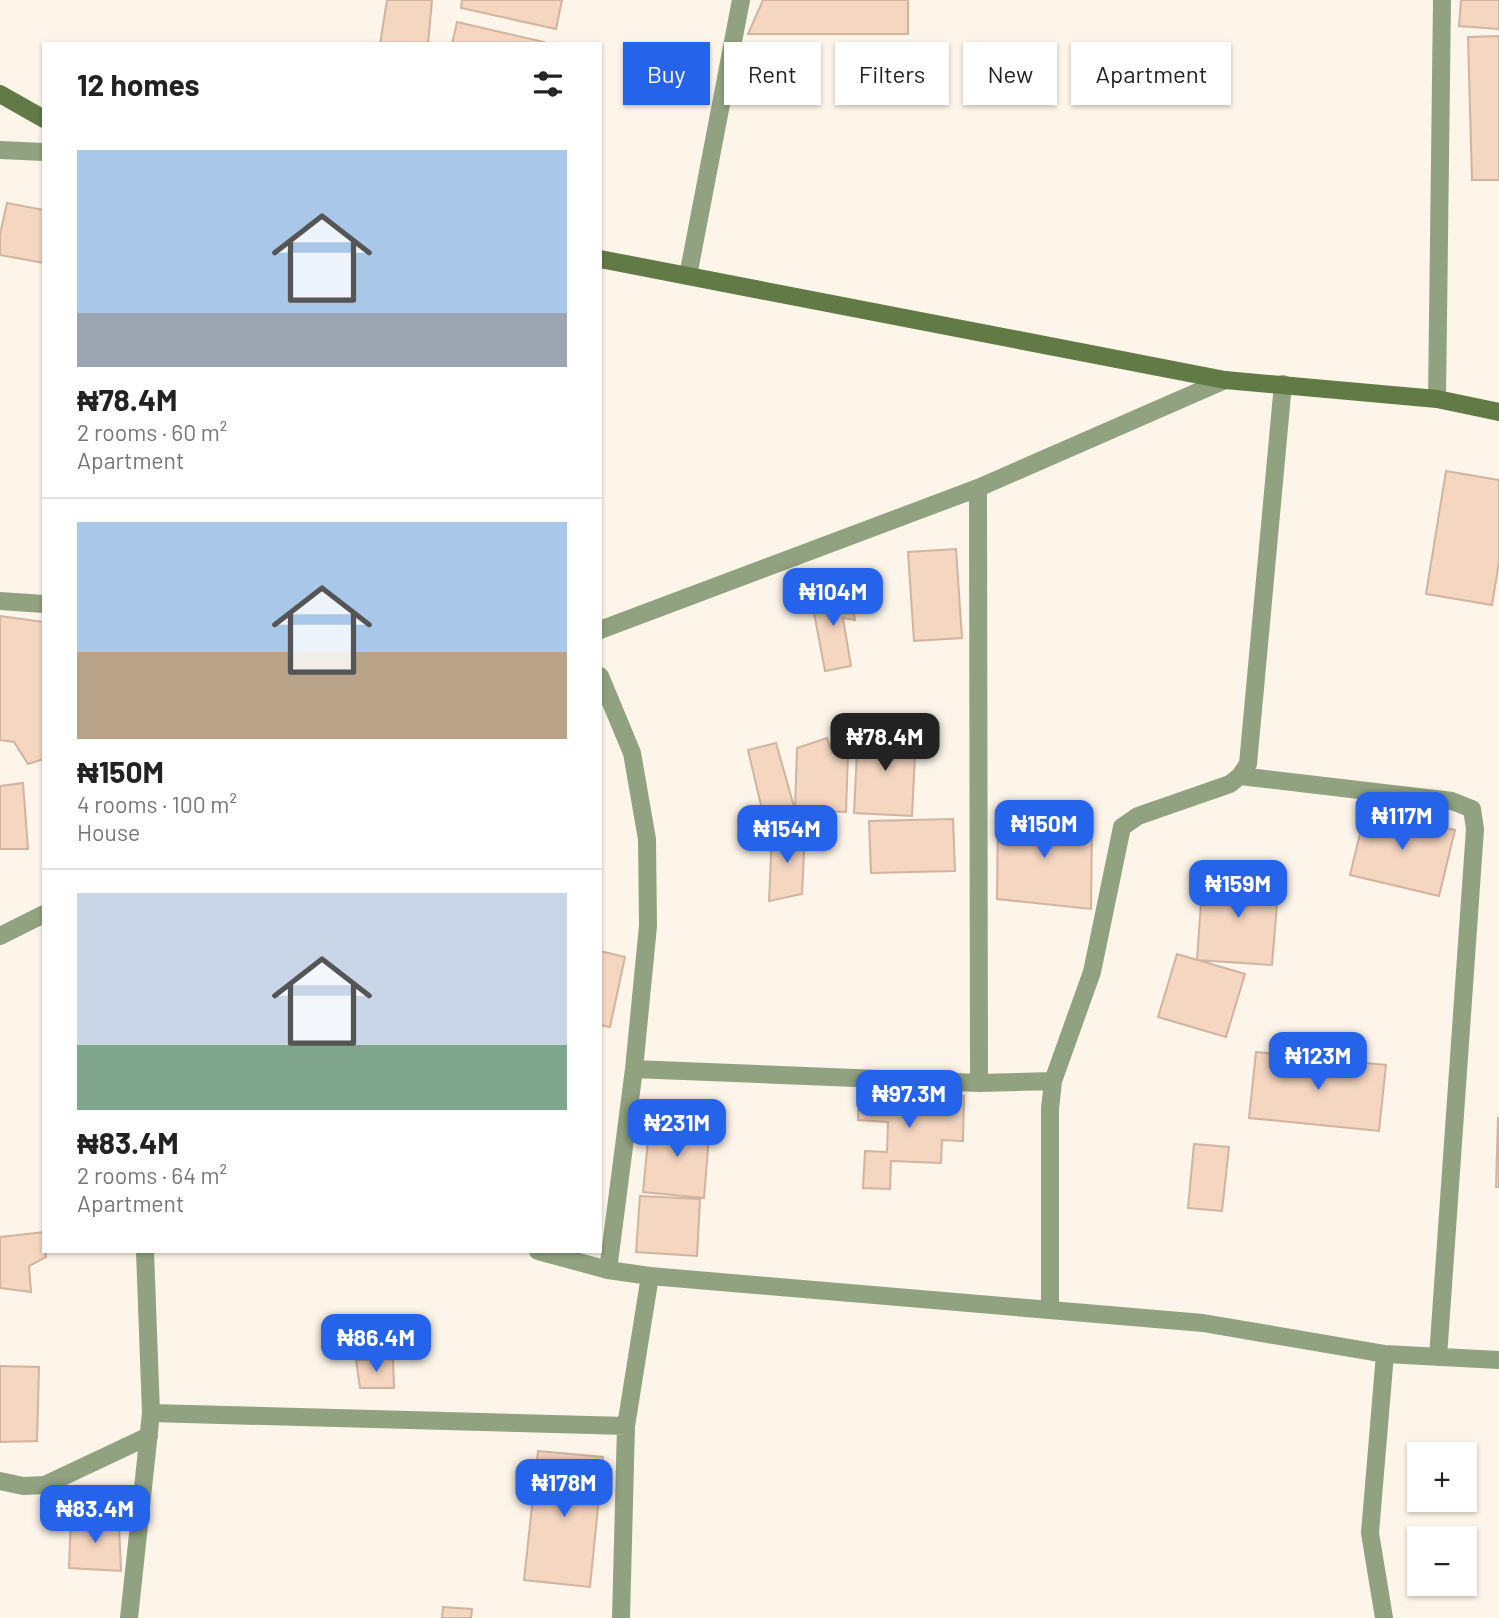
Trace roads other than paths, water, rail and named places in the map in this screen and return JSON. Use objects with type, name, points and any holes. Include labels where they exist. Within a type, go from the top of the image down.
[{"type":"street","points":[[688,276],[741,0]]},
{"type":"street","points":[[1437,399],[1442,0]]},
{"type":"street","points":[[0,94],[42,118]]},
{"type":"street","points":[[0,149],[42,152]]},
{"type":"street","points":[[602,259],[1225,380],[1437,399],[1499,412]]},
{"type":"street","points":[[602,629],[978,488],[1225,380]]},
{"type":"street","points":[[1050,1309],[1053,1081],[1093,972],[1122,827],[1138,816],[1230,784],[1248,764],[1283,384]]},
{"type":"street","points":[[978,488],[979,1083]]},
{"type":"street","points":[[0,601],[42,604]]},
{"type":"street","points":[[602,681],[632,753],[647,839],[648,926],[634,1069],[608,1270]]},
{"type":"street","points":[[1240,776],[1452,801],[1472,809],[1475,829],[1438,1357]]},
{"type":"street","points":[[0,936],[42,915]]},
{"type":"street","points":[[634,1069],[979,1083],[1053,1081]]},
{"type":"street","points":[[129,1618],[151,1413],[145,1253]]},
{"type":"street","points":[[545,1253],[608,1270],[650,1276],[1203,1324],[1385,1354],[1499,1360]]},
{"type":"street","points":[[621,1618],[626,1426],[650,1276]]},
{"type":"street","points":[[1384,1618],[1370,1532],[1385,1354]]},
{"type":"street","points":[[151,1413],[626,1426]]},
{"type":"street","points":[[0,1481],[23,1486],[45,1485],[149,1436]]}]
